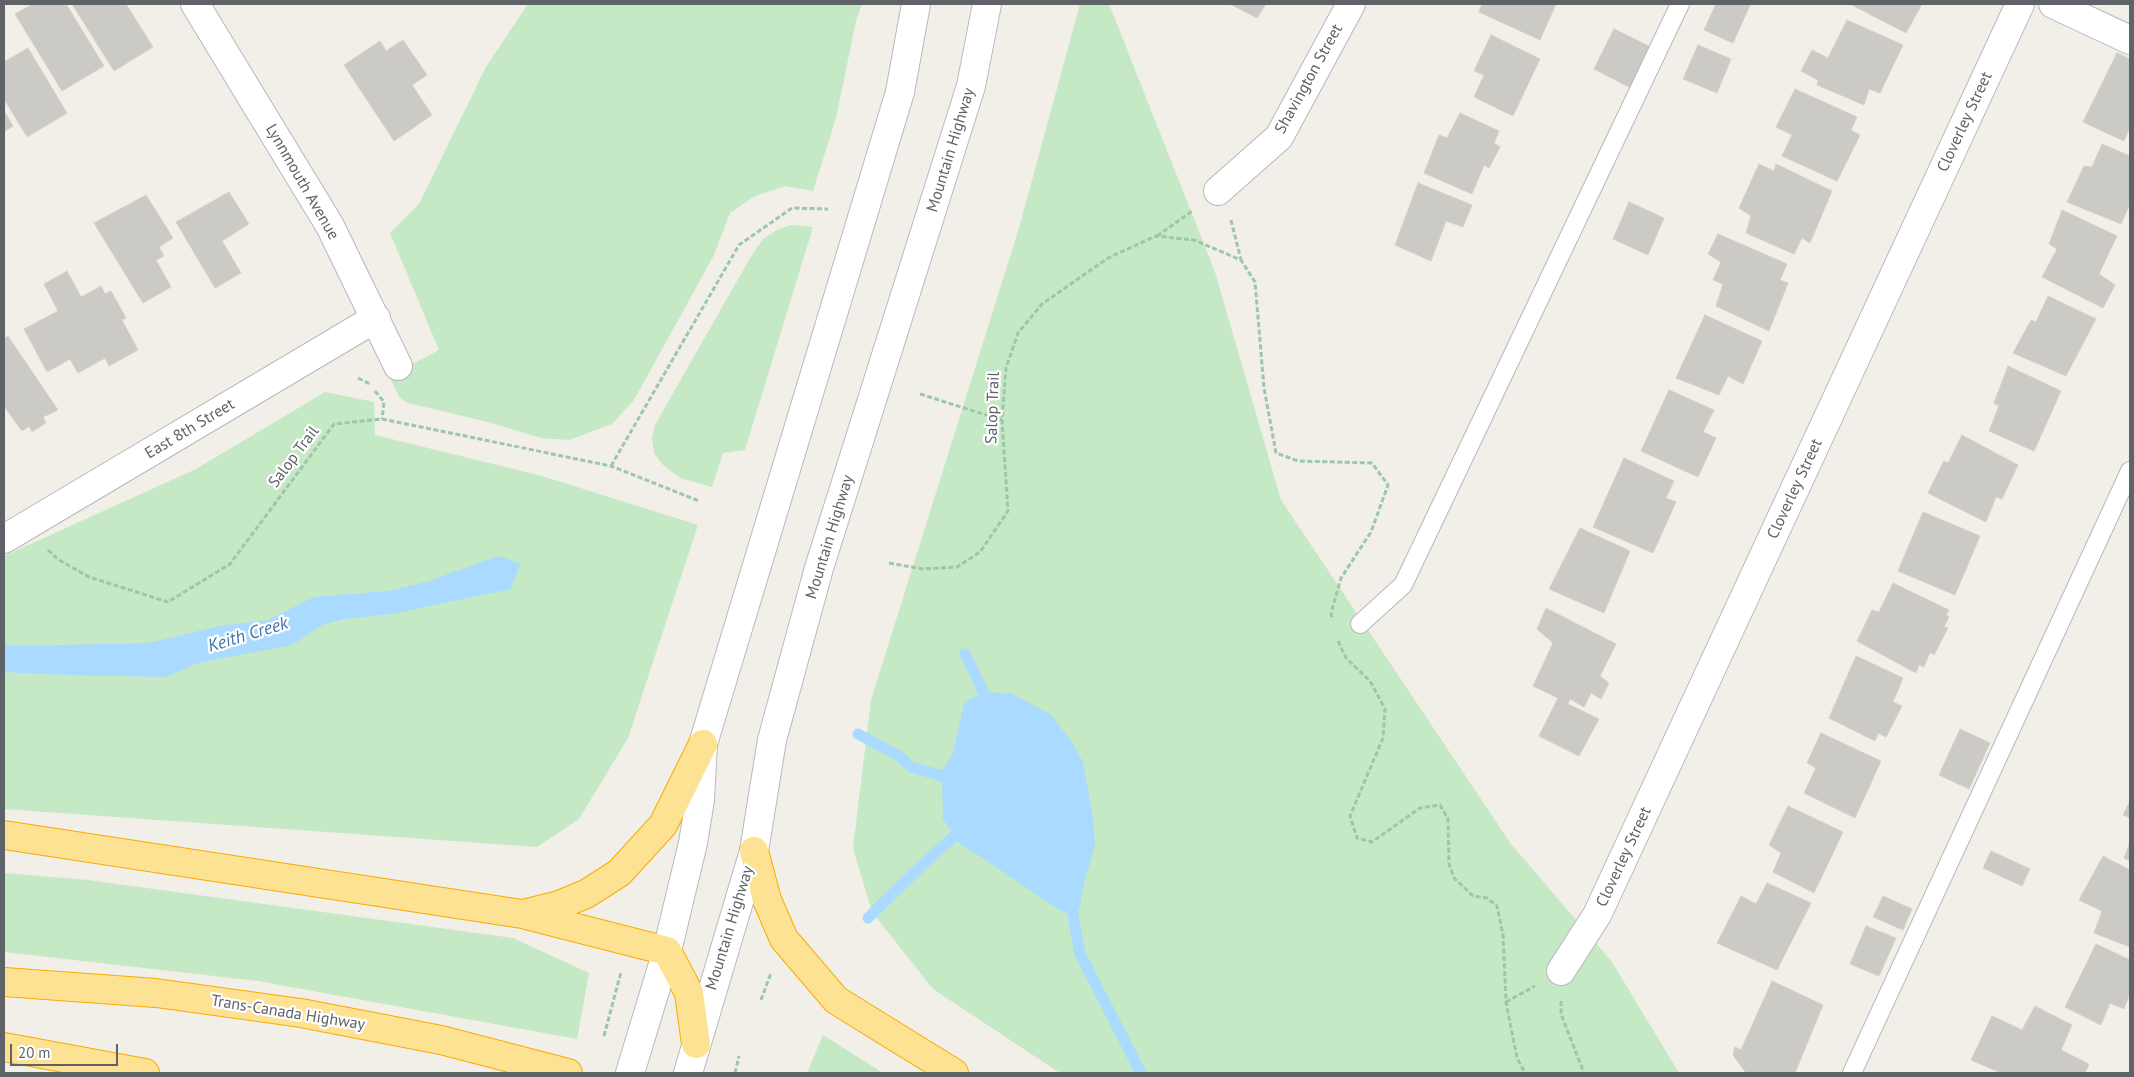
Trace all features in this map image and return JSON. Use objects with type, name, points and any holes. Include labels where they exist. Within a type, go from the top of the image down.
[{"type":"highway","points":[[522,914],[559,905],[586,894],[619,873],[663,825],[703,744]]},
{"type":"highway","points":[[4,835],[522,914],[667,951],[689,993],[696,1044]]},
{"type":"highway","points":[[754,851],[767,900],[784,939],[836,1000],[954,1073]]},
{"type":"highway","name":"Trans-Canada Highway","points":[[4,982],[156,993],[301,1013],[441,1040],[568,1073]]},
{"type":"highway","points":[[4,1047],[145,1073]]},
{"type":"street","name":"Lynnmouth Avenue","points":[[195,4],[330,226],[398,366]]},
{"type":"street","points":[[630,1073],[667,951],[693,843],[700,800],[703,744],[897,101],[916,4]]},
{"type":"street","name":"Mountain Highway","points":[[688,1073],[754,851],[774,730],[820,568],[971,86],[987,4]]},
{"type":"street","name":"Shavington Street","points":[[1218,191],[1279,137],[1351,4]]},
{"type":"street","name":"Cloverley Street","points":[[1561,971],[1597,914],[2020,4]]},
{"type":"street","points":[[2053,4],[2130,40]]},
{"type":"street","name":"East 8th Street","points":[[8,536],[376,318]]},
{"type":"lane","points":[[1360,624],[1403,585],[1680,4]]},
{"type":"lane","points":[[1852,1073],[2130,471]]},
{"type":"path","name":"Salop Trail","points":[[889,563],[923,569],[956,567],[980,552],[1008,511],[1002,420],[1006,368],[1018,333],[1042,304],[1108,258],[1156,236],[1218,191]]},
{"type":"path","points":[[1218,191],[1234,229],[1241,260]]},
{"type":"path","points":[[611,466],[739,245],[792,208],[828,209]]},
{"type":"path","points":[[358,378],[369,383],[384,402],[382,419]]},
{"type":"path","points":[[920,394],[1002,420]]},
{"type":"path","name":"Salop Trail","points":[[8,536],[48,550],[59,560],[89,577],[168,602],[230,564],[334,424],[382,419],[611,466],[699,501]]},
{"type":"path","points":[[609,1020],[622,967]]},
{"type":"path","points":[[1561,971],[1561,1014],[1584,1073]]},
{"type":"path","points":[[1506,1002],[1517,1058],[1525,1073]]},
{"type":"path","points":[[735,1073],[739,1056]]},
{"type":"green space","points":[[528,4],[862,4],[856,21],[836,118],[813,191],[785,186],[755,196],[730,213],[714,255],[634,400],[612,424],[569,440],[541,438],[488,422],[408,403],[400,398],[389,376],[439,350],[390,233],[419,204],[486,67]]},
{"type":"green space","points":[[1080,4],[1109,4],[1215,272],[1281,500],[1511,844],[1612,962],[1679,1073],[1060,1073],[933,989],[872,912],[853,848],[871,700],[1019,228]]},
{"type":"green space","points":[[791,225],[813,227],[745,450],[723,453],[712,487],[680,478],[663,465],[654,453],[652,438],[655,425],[750,258],[763,239],[777,230]]},
{"type":"green space","points":[[325,392],[374,402],[375,435],[542,476],[698,525],[628,738],[579,819],[537,847],[4,809],[4,556],[196,469]]},
{"type":"green space","points":[[4,873],[88,880],[513,938],[589,973],[577,1039],[258,981],[4,952]]},
{"type":"green space","points":[[823,1035],[883,1073],[807,1073]]},
{"type":"water","name":"Keith Creek","points":[[499,556],[520,564],[511,589],[392,614],[344,619],[322,625],[292,645],[198,663],[166,677],[4,672],[4,644],[16,646],[149,643],[219,626],[268,620],[314,597],[388,591],[426,582]]},
{"type":"water","points":[[988,692],[1012,694],[1050,714],[1070,739],[1083,762],[1093,818],[1095,845],[1084,883],[1079,910],[1065,913],[960,844],[943,819],[942,771],[952,756],[964,705],[971,698]]},
{"type":"building","points":[[33,4],[66,4],[104,66],[62,91],[15,14]]},
{"type":"building","points":[[72,4],[126,4],[153,47],[114,71]]},
{"type":"building","points":[[1230,4],[1266,4],[1257,18]]},
{"type":"building","points":[[1482,4],[1556,4],[1540,40],[1479,12]]},
{"type":"building","points":[[1716,4],[1750,5],[1733,43],[1704,30]]},
{"type":"building","points":[[1850,4],[1922,4],[1906,33]]},
{"type":"building","points":[[1847,20],[1903,45],[1880,93],[1869,89],[1864,105],[1817,85],[1818,80],[1801,71],[1812,50],[1828,58]]},
{"type":"building","points":[[1614,29],[1651,47],[1631,88],[1594,69]]},
{"type":"building","points":[[1491,35],[1540,59],[1513,116],[1474,97],[1484,75],[1474,71]]},
{"type":"building","points":[[403,40],[427,75],[412,85],[432,115],[394,141],[344,65],[380,41],[386,51]]},
{"type":"building","points":[[1698,45],[1731,59],[1717,93],[1683,79]]},
{"type":"building","points":[[28,48],[67,113],[27,137],[4,99],[4,62]]},
{"type":"building","points":[[2117,53],[2130,59],[2130,127],[2124,141],[2083,122]]},
{"type":"building","points":[[1795,89],[1857,117],[1851,130],[1860,135],[1837,181],[1782,156],[1792,135],[1776,127]]},
{"type":"building","points":[[4,111],[13,126],[4,132]]},
{"type":"building","points":[[1460,113],[1499,131],[1494,143],[1500,147],[1489,168],[1484,165],[1472,194],[1424,173],[1439,135],[1447,138]]},
{"type":"building","points":[[2102,144],[2130,156],[2130,204],[2121,224],[2067,202],[2084,166],[2092,167]]},
{"type":"building","points":[[1759,164],[1774,171],[1776,164],[1832,191],[1810,243],[1802,238],[1794,254],[1746,233],[1751,216],[1739,208]]},
{"type":"building","points":[[1418,183],[1472,205],[1463,227],[1446,221],[1431,261],[1395,245]]},
{"type":"building","points":[[229,192],[249,224],[222,241],[241,273],[215,288],[176,222]]},
{"type":"building","points":[[146,195],[173,238],[159,247],[164,256],[156,260],[171,287],[143,303],[94,223]]},
{"type":"building","points":[[1629,202],[1664,218],[1648,255],[1613,239]]},
{"type":"building","points":[[2062,210],[2117,236],[2099,274],[2115,285],[2103,308],[2042,277],[2057,249],[2049,244]]},
{"type":"building","points":[[1718,234],[1787,264],[1780,280],[1788,283],[1769,331],[1716,306],[1723,284],[1713,280],[1721,262],[1708,254]]},
{"type":"building","points":[[67,271],[81,297],[101,286],[105,294],[111,291],[126,318],[122,320],[138,350],[109,366],[105,358],[78,373],[70,359],[47,372],[24,329],[58,311],[44,284]]},
{"type":"building","points":[[2048,296],[2096,319],[2066,376],[2013,353],[2031,320],[2036,322]]},
{"type":"building","points":[[1705,315],[1762,341],[1743,384],[1728,376],[1719,395],[1676,378]]},
{"type":"building","points":[[8,336],[58,410],[43,417],[46,423],[32,432],[29,426],[22,431],[4,406],[4,339]]},
{"type":"building","points":[[2008,366],[2061,391],[2034,451],[1989,431],[1999,406],[1994,403]]},
{"type":"building","points":[[1669,390],[1714,410],[1703,432],[1716,438],[1698,477],[1641,451]]},
{"type":"building","points":[[1962,435],[2018,465],[2002,499],[1996,497],[1986,522],[1928,493],[1944,461],[1948,463]]},
{"type":"building","points":[[1624,458],[1674,481],[1666,498],[1676,502],[1653,553],[1593,527]]},
{"type":"building","points":[[1923,512],[1980,536],[1955,595],[1898,571]]},
{"type":"building","points":[[1580,528],[1630,551],[1604,613],[1549,589]]},
{"type":"building","points":[[1893,583],[1949,610],[1946,615],[1949,617],[1944,627],[1948,628],[1934,655],[1930,652],[1924,667],[1919,665],[1916,673],[1857,641],[1872,610],[1879,612]]},
{"type":"building","points":[[1546,608],[1616,644],[1600,676],[1609,683],[1601,699],[1591,693],[1584,707],[1570,699],[1568,704],[1599,719],[1579,756],[1539,736],[1558,698],[1533,686],[1553,643],[1537,629]]},
{"type":"building","points":[[1856,656],[1903,678],[1893,702],[1902,706],[1886,737],[1878,733],[1875,741],[1829,718]]},
{"type":"building","points":[[1960,729],[1990,743],[1969,789],[1939,775]]},
{"type":"building","points":[[1821,733],[1881,761],[1855,818],[1804,793],[1816,768],[1807,763]]},
{"type":"building","points":[[2130,801],[2130,818],[2123,815]]},
{"type":"building","points":[[1788,806],[1843,832],[1814,893],[1773,872],[1781,853],[1769,845]]},
{"type":"building","points":[[2130,842],[2130,861],[2124,858]]},
{"type":"building","points":[[1991,851],[2030,869],[2022,886],[1983,868]]},
{"type":"building","points":[[2103,856],[2130,870],[2130,947],[2094,933],[2102,911],[2079,900]]},
{"type":"building","points":[[1767,883],[1811,903],[1777,970],[1717,943],[1741,896],[1756,904]]},
{"type":"building","points":[[1883,896],[1912,909],[1903,930],[1873,917]]},
{"type":"building","points":[[1866,926],[1896,938],[1879,976],[1850,964]]},
{"type":"building","points":[[2096,944],[2130,960],[2130,993],[2124,1009],[2110,1003],[2101,1025],[2065,1007]]},
{"type":"building","points":[[1772,981],[1823,1005],[1795,1073],[1746,1073],[1733,1055],[1735,1047],[1741,1050]]},
{"type":"building","points":[[2035,1006],[2072,1025],[2061,1050],[2089,1064],[2085,1073],[2001,1073],[1971,1060],[1992,1016],[2022,1030]]},
{"type":"waterway","points":[[965,654],[984,693],[993,705]]},
{"type":"waterway","points":[[858,734],[899,756],[911,767],[942,776],[957,775]]},
{"type":"waterway","points":[[868,918],[918,869],[966,828]]},
{"type":"waterway","points":[[1070,898],[1080,954],[1141,1073]]}]
